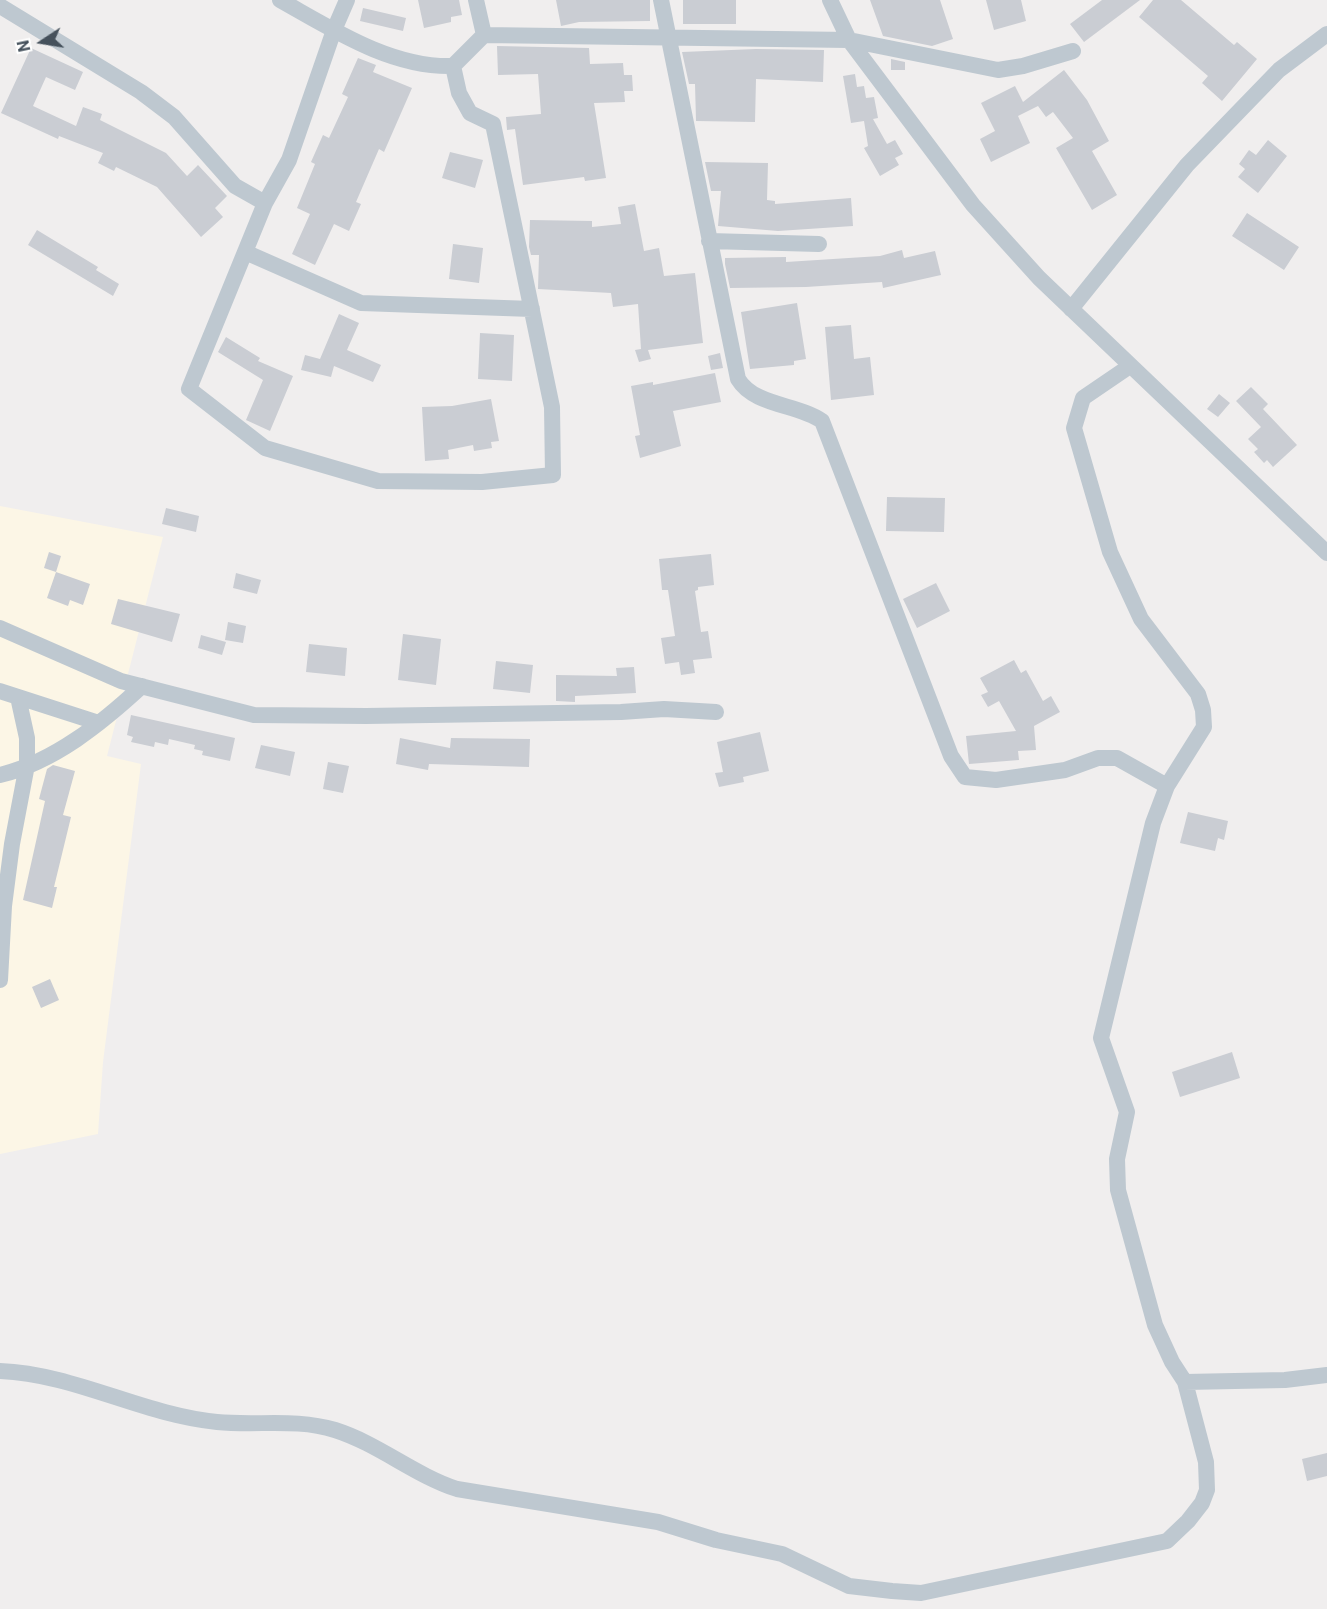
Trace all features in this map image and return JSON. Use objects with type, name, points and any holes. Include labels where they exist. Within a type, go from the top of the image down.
[{"type":"street","points":[[280,0],[351,39],[416,63],[453,66],[484,35],[849,40],[998,70],[1023,66],[1073,51]]},
{"type":"street","points":[[347,0],[334,30],[289,160],[265,203],[189,389],[265,448],[378,481],[482,482],[553,475],[552,407],[493,124],[470,112],[459,93],[453,66]]},
{"type":"street","points":[[476,0],[484,35]]},
{"type":"street","points":[[661,0],[666,37],[738,379],[743,387],[760,397],[810,412],[822,421],[951,756],[965,777],[996,780],[1065,770],[1098,758],[1117,758],[1167,786]]},
{"type":"street","points":[[830,0],[849,40],[973,205],[1039,278],[1327,553]]},
{"type":"street","points":[[0,6],[141,92],[174,117],[236,186],[265,203]]},
{"type":"street","points":[[1071,309],[1187,165],[1279,70],[1327,34]]},
{"type":"street","points":[[709,241],[819,244]]},
{"type":"street","points":[[245,252],[361,303],[532,309]]},
{"type":"street","points":[[0,1371],[81,1386],[163,1412],[217,1422],[297,1422],[335,1430],[383,1451],[432,1481],[457,1489],[658,1522],[716,1540],[782,1554],[849,1586],[921,1593],[1167,1540],[1188,1521],[1202,1503],[1206,1490],[1206,1462],[1185,1382],[1172,1362],[1155,1325],[1118,1190],[1117,1159],[1127,1112],[1101,1038],[1153,823],[1167,786],[1204,727],[1203,710],[1198,694],[1141,619],[1110,552],[1074,428],[1083,398],[1130,366]]},
{"type":"street","points":[[0,628],[121,681],[254,715],[401,716],[621,712],[664,709],[716,712]]},
{"type":"street","points":[[0,775],[27,765],[63,747],[99,723],[142,686]]},
{"type":"street","points":[[0,691],[99,723]]},
{"type":"street","points":[[0,980],[9,864],[27,765],[27,738],[18,698]]},
{"type":"street","points":[[1185,1382],[1284,1380],[1327,1376]]},
{"type":"shaded area","points":[[0,506],[163,537],[107,756],[141,764],[103,1062],[98,1134],[0,1154]]},
{"type":"building","points":[[418,0],[459,0],[462,15],[451,17],[451,22],[424,28]]},
{"type":"building","points":[[556,0],[650,0],[650,21],[579,22],[561,26]]},
{"type":"building","points":[[683,0],[736,0],[736,24],[683,24]]},
{"type":"building","points":[[870,0],[940,0],[953,39],[932,46],[883,36]]},
{"type":"building","points":[[986,0],[1021,0],[1026,21],[994,30]]},
{"type":"building","points":[[1102,0],[1140,0],[1084,42],[1070,24]]},
{"type":"building","points":[[1153,0],[1181,0],[1234,45],[1237,42],[1257,59],[1222,101],[1202,83],[1208,76],[1139,17]]},
{"type":"building","points":[[363,8],[406,18],[403,31],[360,21]]},
{"type":"building","points":[[497,46],[589,48],[590,64],[623,63],[624,75],[632,75],[633,91],[624,91],[625,102],[594,103],[606,178],[585,181],[584,177],[523,185],[515,129],[507,130],[506,117],[541,114],[538,74],[498,75]]},
{"type":"building","points":[[31,48],[83,72],[75,90],[46,77],[33,106],[76,126],[83,107],[102,114],[100,120],[166,153],[187,176],[198,165],[227,196],[215,208],[223,217],[201,237],[157,187],[116,167],[114,171],[98,163],[103,153],[59,136],[58,139],[1,113]]},
{"type":"building","points":[[756,49],[824,50],[823,82],[756,79],[755,122],[696,121],[695,84],[689,84],[682,52]]},
{"type":"building","points":[[358,58],[376,65],[373,72],[412,88],[384,152],[379,149],[356,202],[361,204],[349,231],[334,224],[315,265],[292,254],[310,214],[297,208],[315,164],[311,162],[323,135],[329,138],[348,97],[342,94]]},
{"type":"building","points":[[891,59],[905,62],[905,70],[891,70]]},
{"type":"building","points":[[1064,70],[1087,100],[1109,141],[1092,151],[1117,195],[1092,210],[1056,148],[1073,138],[1053,112],[1046,117],[1038,106],[1018,116],[1030,143],[991,162],[980,139],[995,131],[981,103],[1015,86],[1023,102]]},
{"type":"building","points":[[855,74],[857,87],[864,86],[866,98],[874,97],[878,118],[873,119],[887,144],[895,140],[903,154],[895,158],[899,165],[880,176],[864,148],[868,146],[864,121],[851,123],[843,76]]},
{"type":"building","points":[[1268,140],[1287,156],[1258,193],[1238,177],[1245,169],[1239,164],[1249,150],[1256,155]]},
{"type":"building","points":[[450,152],[483,160],[475,188],[442,178]]},
{"type":"building","points":[[705,162],[768,163],[767,200],[775,201],[775,204],[851,198],[853,226],[778,231],[718,226],[721,191],[711,191]]},
{"type":"building","points":[[635,204],[644,251],[659,248],[664,276],[695,273],[703,343],[648,350],[651,359],[639,362],[635,350],[641,349],[638,304],[613,307],[611,293],[538,289],[539,255],[531,255],[529,247],[530,220],[592,221],[592,227],[621,224],[618,207]]},
{"type":"building","points":[[1247,213],[1299,247],[1284,270],[1232,236]]},
{"type":"building","points":[[37,230],[98,267],[96,270],[119,284],[113,296],[28,245]]},
{"type":"building","points":[[453,244],[483,248],[479,283],[449,279]]},
{"type":"building","points":[[902,250],[904,258],[935,251],[941,275],[883,288],[882,282],[806,287],[730,288],[725,264],[725,258],[786,257],[786,262],[880,256]]},
{"type":"building","points":[[797,303],[806,359],[794,361],[794,365],[750,369],[741,312]]},
{"type":"building","points":[[339,314],[359,323],[347,350],[381,365],[373,382],[334,366],[331,377],[301,370],[305,355],[320,359]]},
{"type":"building","points":[[851,325],[854,359],[870,357],[874,395],[831,400],[825,327]]},
{"type":"building","points":[[480,333],[514,335],[512,381],[478,379]]},
{"type":"building","points":[[226,337],[260,358],[258,361],[293,376],[270,431],[246,420],[263,380],[218,352]]},
{"type":"building","points":[[720,353],[723,368],[711,370],[708,356]]},
{"type":"building","points":[[715,373],[721,402],[673,411],[681,446],[640,458],[635,436],[640,435],[631,386],[653,382],[653,385]]},
{"type":"building","points":[[1251,387],[1268,404],[1263,409],[1297,445],[1273,467],[1267,460],[1264,463],[1254,452],[1258,449],[1248,439],[1261,427],[1236,401]]},
{"type":"building","points":[[1219,394],[1230,403],[1218,417],[1207,409]]},
{"type":"building","points":[[491,399],[499,441],[491,442],[492,448],[474,451],[473,445],[448,450],[449,459],[425,461],[422,407],[452,406]]},
{"type":"building","points":[[887,497],[945,498],[944,532],[886,531]]},
{"type":"building","points":[[166,508],[199,516],[196,532],[162,524]]},
{"type":"building","points":[[49,552],[61,556],[56,572],[44,568]]},
{"type":"building","points":[[711,554],[714,585],[698,587],[695,591],[701,632],[708,631],[712,658],[693,660],[695,673],[681,675],[679,662],[665,664],[661,638],[675,636],[668,590],[662,590],[659,559]]},
{"type":"building","points":[[56,572],[90,584],[83,605],[70,600],[68,606],[47,598]]},
{"type":"building","points":[[236,573],[261,580],[257,594],[233,588]]},
{"type":"building","points":[[936,583],[950,611],[917,628],[903,599]]},
{"type":"building","points":[[118,599],[180,614],[172,642],[111,624]]},
{"type":"building","points":[[228,622],[246,626],[243,643],[225,640]]},
{"type":"building","points":[[403,634],[441,639],[436,685],[398,680]]},
{"type":"building","points":[[201,635],[226,642],[222,655],[198,648]]},
{"type":"building","points":[[309,644],[347,648],[345,676],[306,672]]},
{"type":"building","points":[[1014,660],[1021,673],[1026,670],[1043,701],[1051,696],[1060,712],[1034,726],[1036,750],[1018,751],[1019,760],[969,764],[966,736],[1016,731],[999,701],[988,707],[981,695],[988,692],[980,678]]},
{"type":"building","points":[[496,661],[533,665],[530,693],[493,689]]},
{"type":"building","points":[[634,667],[636,693],[575,696],[575,702],[556,701],[556,675],[617,676],[616,668]]},
{"type":"building","points":[[131,715],[235,738],[230,761],[202,755],[203,751],[194,749],[195,745],[169,739],[168,745],[155,742],[154,747],[131,742],[133,737],[127,735]]},
{"type":"building","points":[[760,732],[769,771],[743,777],[744,782],[719,787],[715,773],[723,772],[717,742]]},
{"type":"building","points":[[400,738],[450,748],[451,738],[530,739],[529,767],[429,764],[428,770],[396,764]]},
{"type":"building","points":[[261,745],[295,752],[290,776],[255,768]]},
{"type":"building","points":[[328,762],[349,766],[343,793],[323,789]]},
{"type":"building","points":[[53,765],[75,771],[63,815],[71,817],[54,887],[57,887],[52,908],[23,900],[45,801],[39,799],[47,769]]},
{"type":"building","points":[[1188,812],[1228,821],[1224,840],[1218,838],[1215,851],[1180,843]]},
{"type":"building","points":[[50,979],[59,1000],[41,1008],[32,987]]},
{"type":"building","points":[[1232,1052],[1240,1078],[1180,1097],[1172,1072]]},
{"type":"building","points":[[1327,1453],[1327,1476],[1307,1481],[1302,1459]]}]
